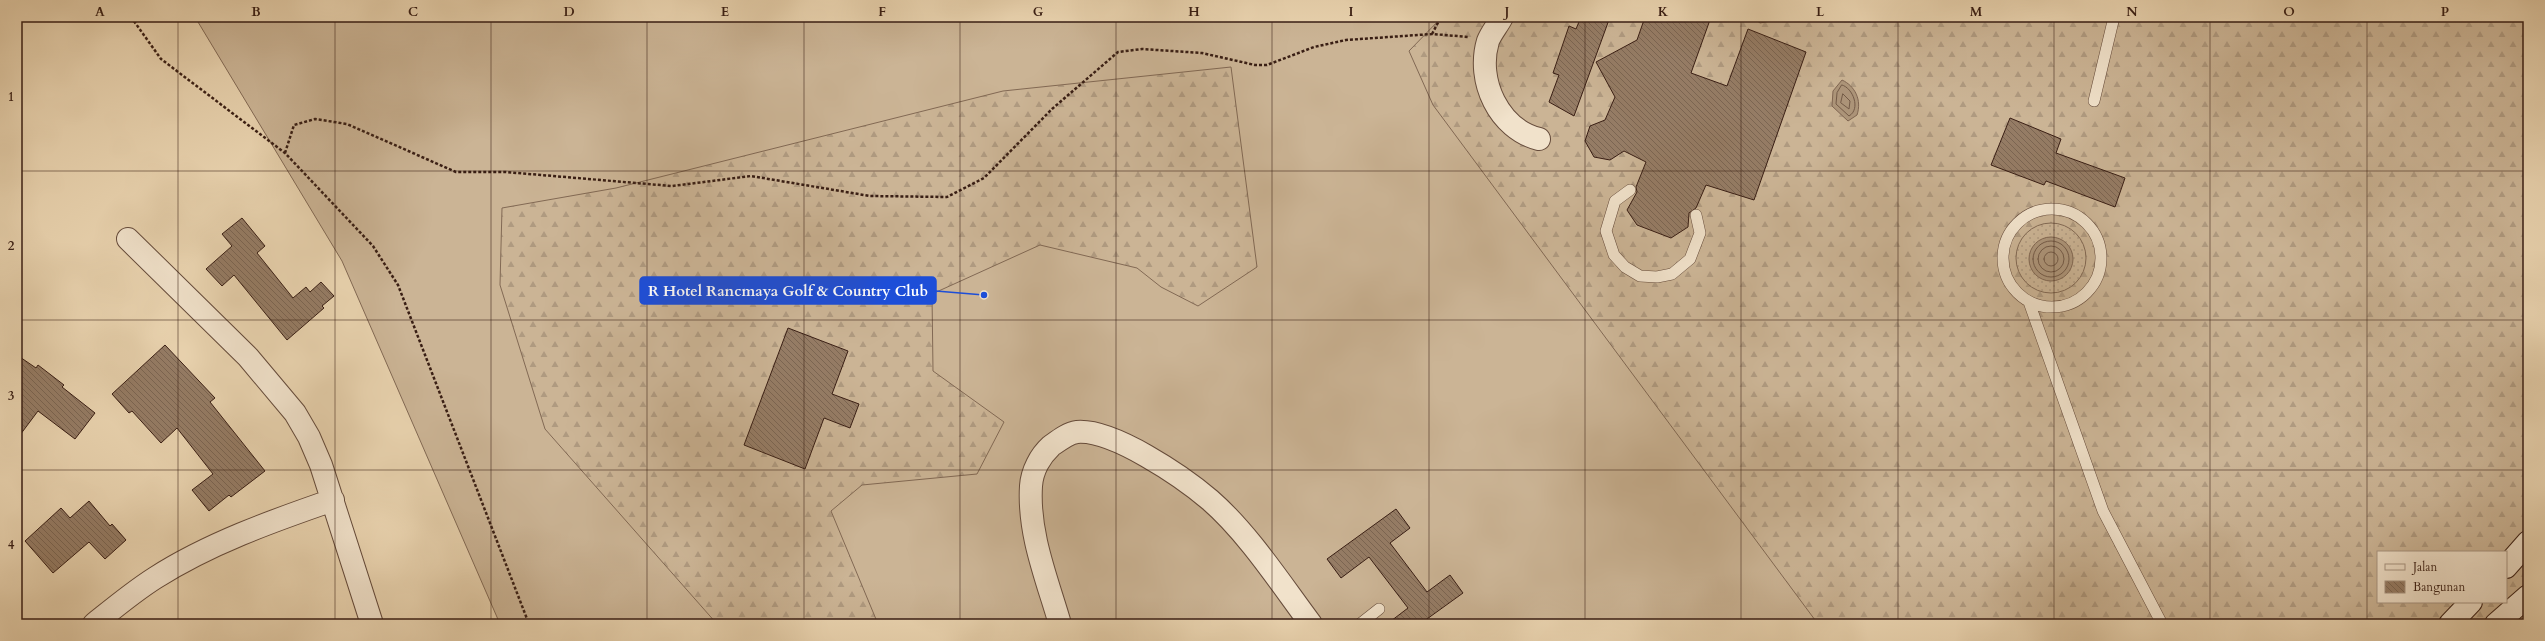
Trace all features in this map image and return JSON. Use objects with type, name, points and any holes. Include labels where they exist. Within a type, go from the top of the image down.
[{"type":"street","points":[[1502,17],[1488,41],[1486,67],[1490,92],[1501,116],[1527,136],[1539,139]]},
{"type":"street","points":[[128,239],[221,329],[275,387],[309,437],[332,500],[372,624]]},
{"type":"street","points":[[1060,624],[1034,533],[1032,484],[1036,466],[1046,451],[1060,439],[1076,432],[1094,433],[1137,452],[1169,470],[1210,501],[1251,546],[1311,624]]},
{"type":"street","points":[[94,624],[155,578],[176,566],[249,532],[332,500]]},
{"type":"street","points":[[2507,566],[2528,542]]},
{"type":"street","points":[[2496,624],[2528,596]]},
{"type":"street","points":[[2450,624],[2471,603]]},
{"type":"lane","points":[[2094,101],[2114,17]]},
{"type":"lane","points":[[1630,190],[1615,201],[1606,231],[1614,254],[1625,267],[1640,276],[1656,277],[1672,274],[1690,259],[1700,233],[1696,215]]},
{"type":"lane","points":[[2029,302],[2045,307],[2062,306],[2077,301],[2090,290],[2098,275],[2101,259],[2098,242],[2090,227],[2077,216],[2062,210],[2046,209],[2031,213],[2018,222],[2008,234],[2003,249],[2003,264],[2007,279],[2016,292],[2029,302],[2103,511],[2162,624]]},
{"type":"lane","points":[[1360,624],[1379,609]]},
{"type":"path","points":[[131,17],[161,59],[285,153],[373,246],[398,285],[529,624]]},
{"type":"path","points":[[1432,34],[1441,17]]},
{"type":"path","points":[[285,153],[294,125],[315,119],[347,124],[456,172],[505,172],[672,186],[751,176],[870,196],[947,197],[984,178],[1052,109],[1118,52],[1142,49],[1202,53],[1255,65],[1267,65],[1314,47],[1346,40],[1432,34],[1455,35],[1488,41]]},
{"type":"green space","points":[[195,17],[1477,17],[1856,624],[500,624],[342,261]]},
{"type":"green space","points":[[1442,17],[2528,17],[2528,624],[1818,624],[1433,105],[1409,51]]},
{"type":"green space","points":[[1231,67],[1257,267],[1198,306],[1161,287],[1137,268],[1040,245],[932,294],[933,371],[1004,422],[977,474],[862,485],[831,511],[878,624],[717,624],[545,429],[500,285],[502,208],[616,188],[1003,91]]},
{"type":"green space","points":[[2051,223],[2064,226],[2076,233],[2083,245],[2086,258],[2083,271],[2076,283],[2064,290],[2051,293],[2038,290],[2026,283],[2019,271],[2016,258],[2019,245],[2026,233],[2038,226]]},
{"type":"water","points":[[1743,17],[1770,17],[1771,21],[1760,23],[1756,20],[1744,19]]},
{"type":"water","points":[[1842,80],[1854,90],[1859,104],[1857,115],[1848,121],[1832,106],[1833,91]]},
{"type":"water","points":[[2051,237],[2063,241],[2069,247],[2073,259],[2069,271],[2063,277],[2051,281],[2039,277],[2033,271],[2029,259],[2033,247],[2039,241]]},
{"type":"building","points":[[1581,17],[1610,17],[1574,116],[1549,102],[1559,75],[1553,73],[1569,26],[1576,29]]},
{"type":"building","points":[[1645,17],[1711,17],[1691,73],[1727,86],[1748,29],[1806,52],[1754,200],[1706,185],[1696,208],[1689,213],[1688,227],[1671,238],[1637,225],[1627,210],[1637,192],[1636,187],[1646,162],[1624,151],[1610,160],[1594,157],[1585,141],[1590,126],[1605,120],[1615,97],[1596,62],[1637,40]]},
{"type":"building","points":[[2010,118],[2061,139],[2056,153],[2125,178],[2115,207],[2046,181],[2044,185],[1991,165]]},
{"type":"building","points":[[242,218],[265,246],[257,253],[293,298],[306,287],[310,292],[321,282],[334,296],[322,306],[324,308],[287,340],[234,275],[222,286],[206,269],[232,246],[222,234]]},
{"type":"building","points":[[788,328],[848,351],[832,394],[859,404],[850,428],[824,418],[805,469],[744,445]]},
{"type":"building","points":[[165,345],[215,398],[210,402],[265,471],[231,497],[229,495],[209,511],[192,490],[213,474],[177,428],[161,443],[132,411],[129,413],[112,394]]},
{"type":"building","points":[[17,355],[36,368],[38,365],[64,385],[62,387],[95,413],[75,439],[38,411],[17,439]]},
{"type":"building","points":[[89,501],[110,526],[112,524],[126,540],[105,559],[89,542],[53,573],[25,541],[61,508],[70,518]]},
{"type":"building","points":[[1396,509],[1410,528],[1390,543],[1427,592],[1450,575],[1463,593],[1420,624],[1387,624],[1408,608],[1369,557],[1341,578],[1327,559]]},
{"type":"place","name":"R Hotel Rancmaya Golf & Country Club","points":[[984,295]]}]
